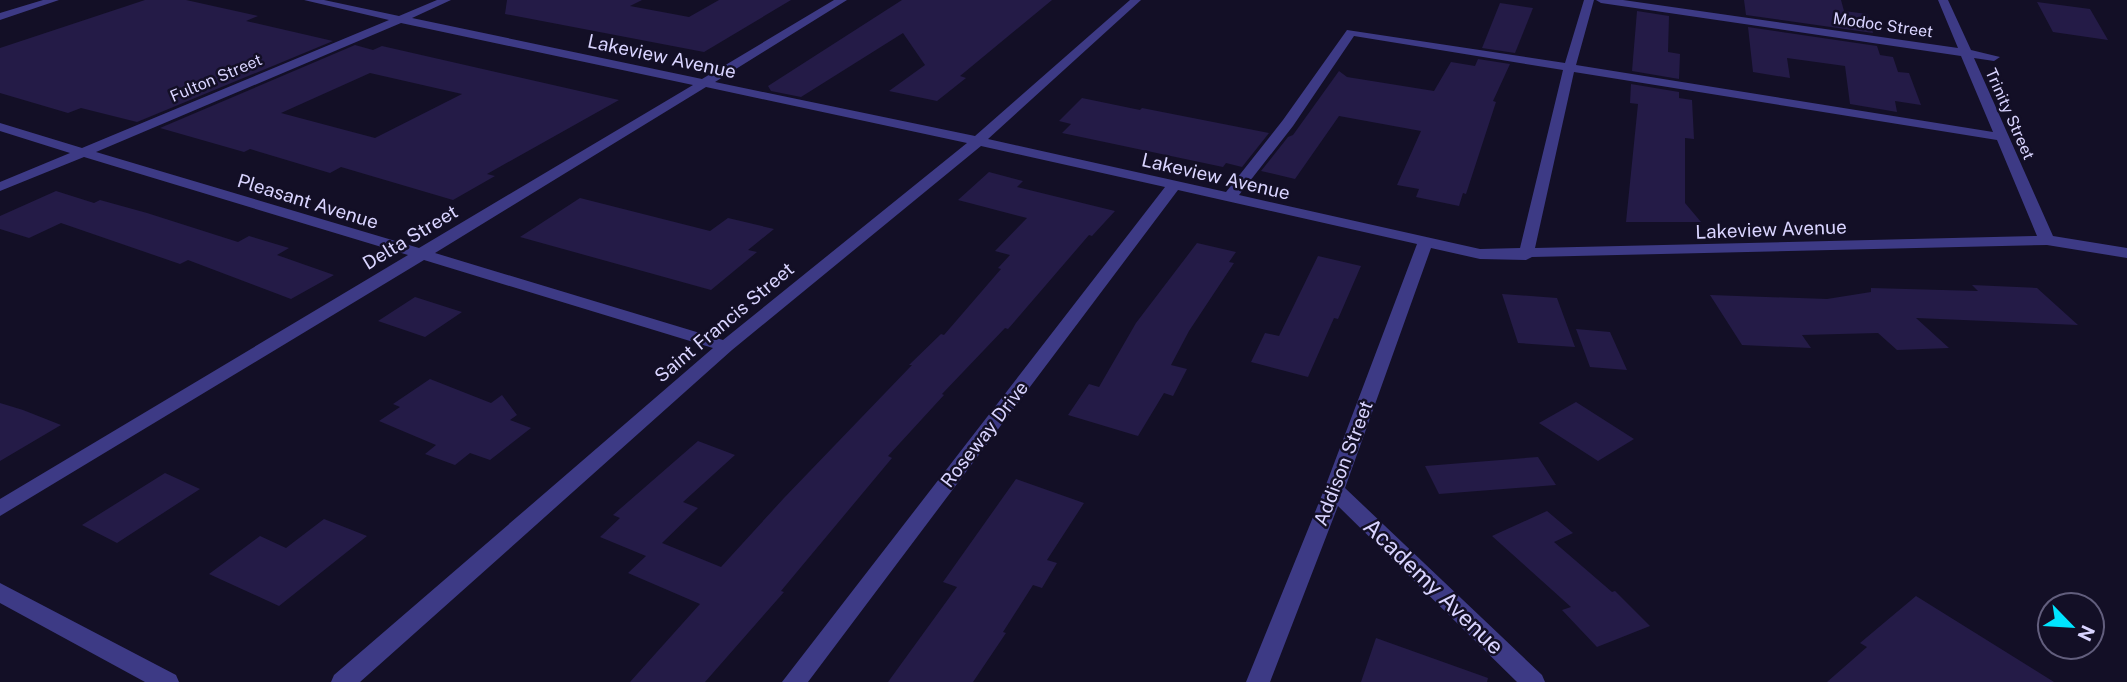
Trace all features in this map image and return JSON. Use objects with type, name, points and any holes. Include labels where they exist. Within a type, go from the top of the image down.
[{"type":"street","points":[[0,17],[54,0]]},
{"type":"street","name":"Lakeview Avenue","points":[[309,0],[978,141],[1425,244],[1480,254],[1526,255],[2047,240],[2127,253]]},
{"type":"street","name":"Fulton Street","points":[[0,187],[446,0]]},
{"type":"street","name":"Delta Street","points":[[0,509],[842,0]]},
{"type":"street","name":"Saint Francis Street","points":[[343,682],[726,346],[978,141],[1136,0]]},
{"type":"street","points":[[1526,255],[1569,68],[1589,0]]},
{"type":"street","name":"Modoc Street","points":[[1601,0],[1994,57]]},
{"type":"street","name":"Trinity Street","points":[[1943,0],[2047,240]]},
{"type":"street","points":[[1228,199],[1289,123],[1351,32],[2001,137]]},
{"type":"street","name":"Pleasant Avenue","points":[[0,127],[726,346]]},
{"type":"street","name":"Roseway Drive","points":[[794,682],[1174,186]]},
{"type":"street","name":"Addison Street","points":[[1258,682],[1334,490],[1425,244]]},
{"type":"street","name":"Academy Avenue","points":[[1334,490],[1533,682]]},
{"type":"street","points":[[0,592],[167,682]]},
{"type":"building","points":[[145,0],[186,0],[258,16],[246,21],[333,41],[137,122],[81,108],[68,113],[0,93],[0,48]]},
{"type":"building","points":[[507,0],[642,0],[630,6],[689,17],[719,0],[791,0],[704,52],[505,14]]},
{"type":"building","points":[[902,0],[1052,0],[960,76],[966,78],[937,101],[889,91],[925,65],[903,33],[801,97],[771,91],[768,86]]},
{"type":"building","points":[[1744,0],[1841,0],[1844,11],[1867,14],[1873,33],[1746,15]]},
{"type":"building","points":[[2037,2],[2090,9],[2108,40],[2053,32]]},
{"type":"building","points":[[1500,3],[1533,8],[1515,53],[1482,48]]},
{"type":"building","points":[[1637,11],[1669,16],[1668,52],[1680,54],[1679,79],[1632,71]]},
{"type":"building","points":[[1748,27],[1877,46],[1880,55],[1893,57],[1898,72],[1909,73],[1921,105],[1895,101],[1897,112],[1850,104],[1845,66],[1787,58],[1790,78],[1753,72]]},
{"type":"building","points":[[355,45],[373,50],[382,46],[619,100],[487,174],[495,176],[453,200],[341,167],[330,173],[250,149],[244,152],[160,128]],"holes":[[[370,73],[462,94],[375,138],[281,113]]]},
{"type":"building","points":[[1478,59],[1510,64],[1493,101],[1496,102],[1466,194],[1463,193],[1459,206],[1416,197],[1419,189],[1397,185],[1421,131],[1339,116],[1295,179],[1261,171],[1288,137],[1293,135],[1339,71],[1347,77],[1434,91],[1451,62],[1475,66]]},
{"type":"building","points":[[1631,84],[1679,92],[1679,98],[1692,100],[1694,139],[1685,138],[1685,203],[1701,222],[1626,222],[1638,104],[1630,103]]},
{"type":"building","points":[[1082,98],[1269,133],[1242,167],[1226,163],[1223,167],[1062,133],[1071,124],[1059,121]]},
{"type":"building","points":[[989,172],[1023,181],[1017,187],[1115,211],[1092,236],[1089,235],[1008,329],[1005,328],[942,394],[944,395],[888,456],[892,458],[781,591],[784,592],[705,682],[630,682],[700,604],[628,573],[646,556],[600,537],[620,518],[613,515],[698,441],[735,455],[683,502],[698,508],[662,543],[721,567],[912,365],[909,365],[941,334],[944,335],[1001,269],[998,268],[1010,255],[995,251],[1027,218],[958,200]]},
{"type":"building","points":[[56,191],[94,203],[100,200],[147,213],[238,242],[249,236],[289,248],[277,255],[334,275],[291,299],[188,260],[180,264],[61,223],[29,238],[0,229],[0,216]]},
{"type":"building","points":[[580,198],[710,231],[728,218],[774,229],[748,250],[757,252],[711,290],[520,237]]},
{"type":"building","points":[[1197,243],[1236,252],[1229,262],[1234,263],[1189,331],[1171,365],[1187,369],[1173,396],[1164,393],[1138,436],[1068,415],[1089,384],[1099,387],[1136,323]]},
{"type":"building","points":[[1318,256],[1361,266],[1308,377],[1251,362],[1265,333],[1279,336]]},
{"type":"building","points":[[1972,285],[2037,288],[2078,325],[1916,318],[1949,348],[1897,350],[1878,333],[1802,335],[1811,348],[1742,345],[1710,295],[1827,299],[1871,292],[1871,288],[1978,291]]},
{"type":"building","points":[[1502,294],[1557,298],[1575,347],[1518,343]]},
{"type":"building","points":[[415,297],[462,312],[425,337],[378,321]]},
{"type":"building","points":[[1576,329],[1610,332],[1627,370],[1590,367]]},
{"type":"building","points":[[430,379],[491,403],[502,395],[517,415],[510,420],[531,428],[490,460],[470,453],[455,465],[425,454],[436,445],[379,421],[400,407],[393,404]]},
{"type":"building","points":[[1576,402],[1634,439],[1598,461],[1539,423]]},
{"type":"building","points":[[0,403],[23,410],[61,425],[0,461]]},
{"type":"building","points":[[1538,457],[1556,485],[1439,494],[1425,466]]},
{"type":"building","points":[[165,473],[200,489],[117,543],[82,525]]},
{"type":"building","points":[[1016,479],[1084,503],[1047,560],[1057,563],[1042,588],[1033,585],[1003,632],[1006,633],[973,682],[888,682],[957,587],[943,582]]},
{"type":"building","points":[[1547,511],[1573,533],[1554,542],[1612,592],[1615,591],[1650,626],[1597,647],[1562,610],[1571,607],[1492,536]]},
{"type":"building","points":[[324,519],[367,536],[279,606],[209,574],[260,536],[286,548]]},
{"type":"building","points":[[1916,596],[2054,682],[1827,682],[1867,647],[1860,643]]},
{"type":"building","points":[[1376,638],[1488,678],[1487,682],[1361,682]]}]
